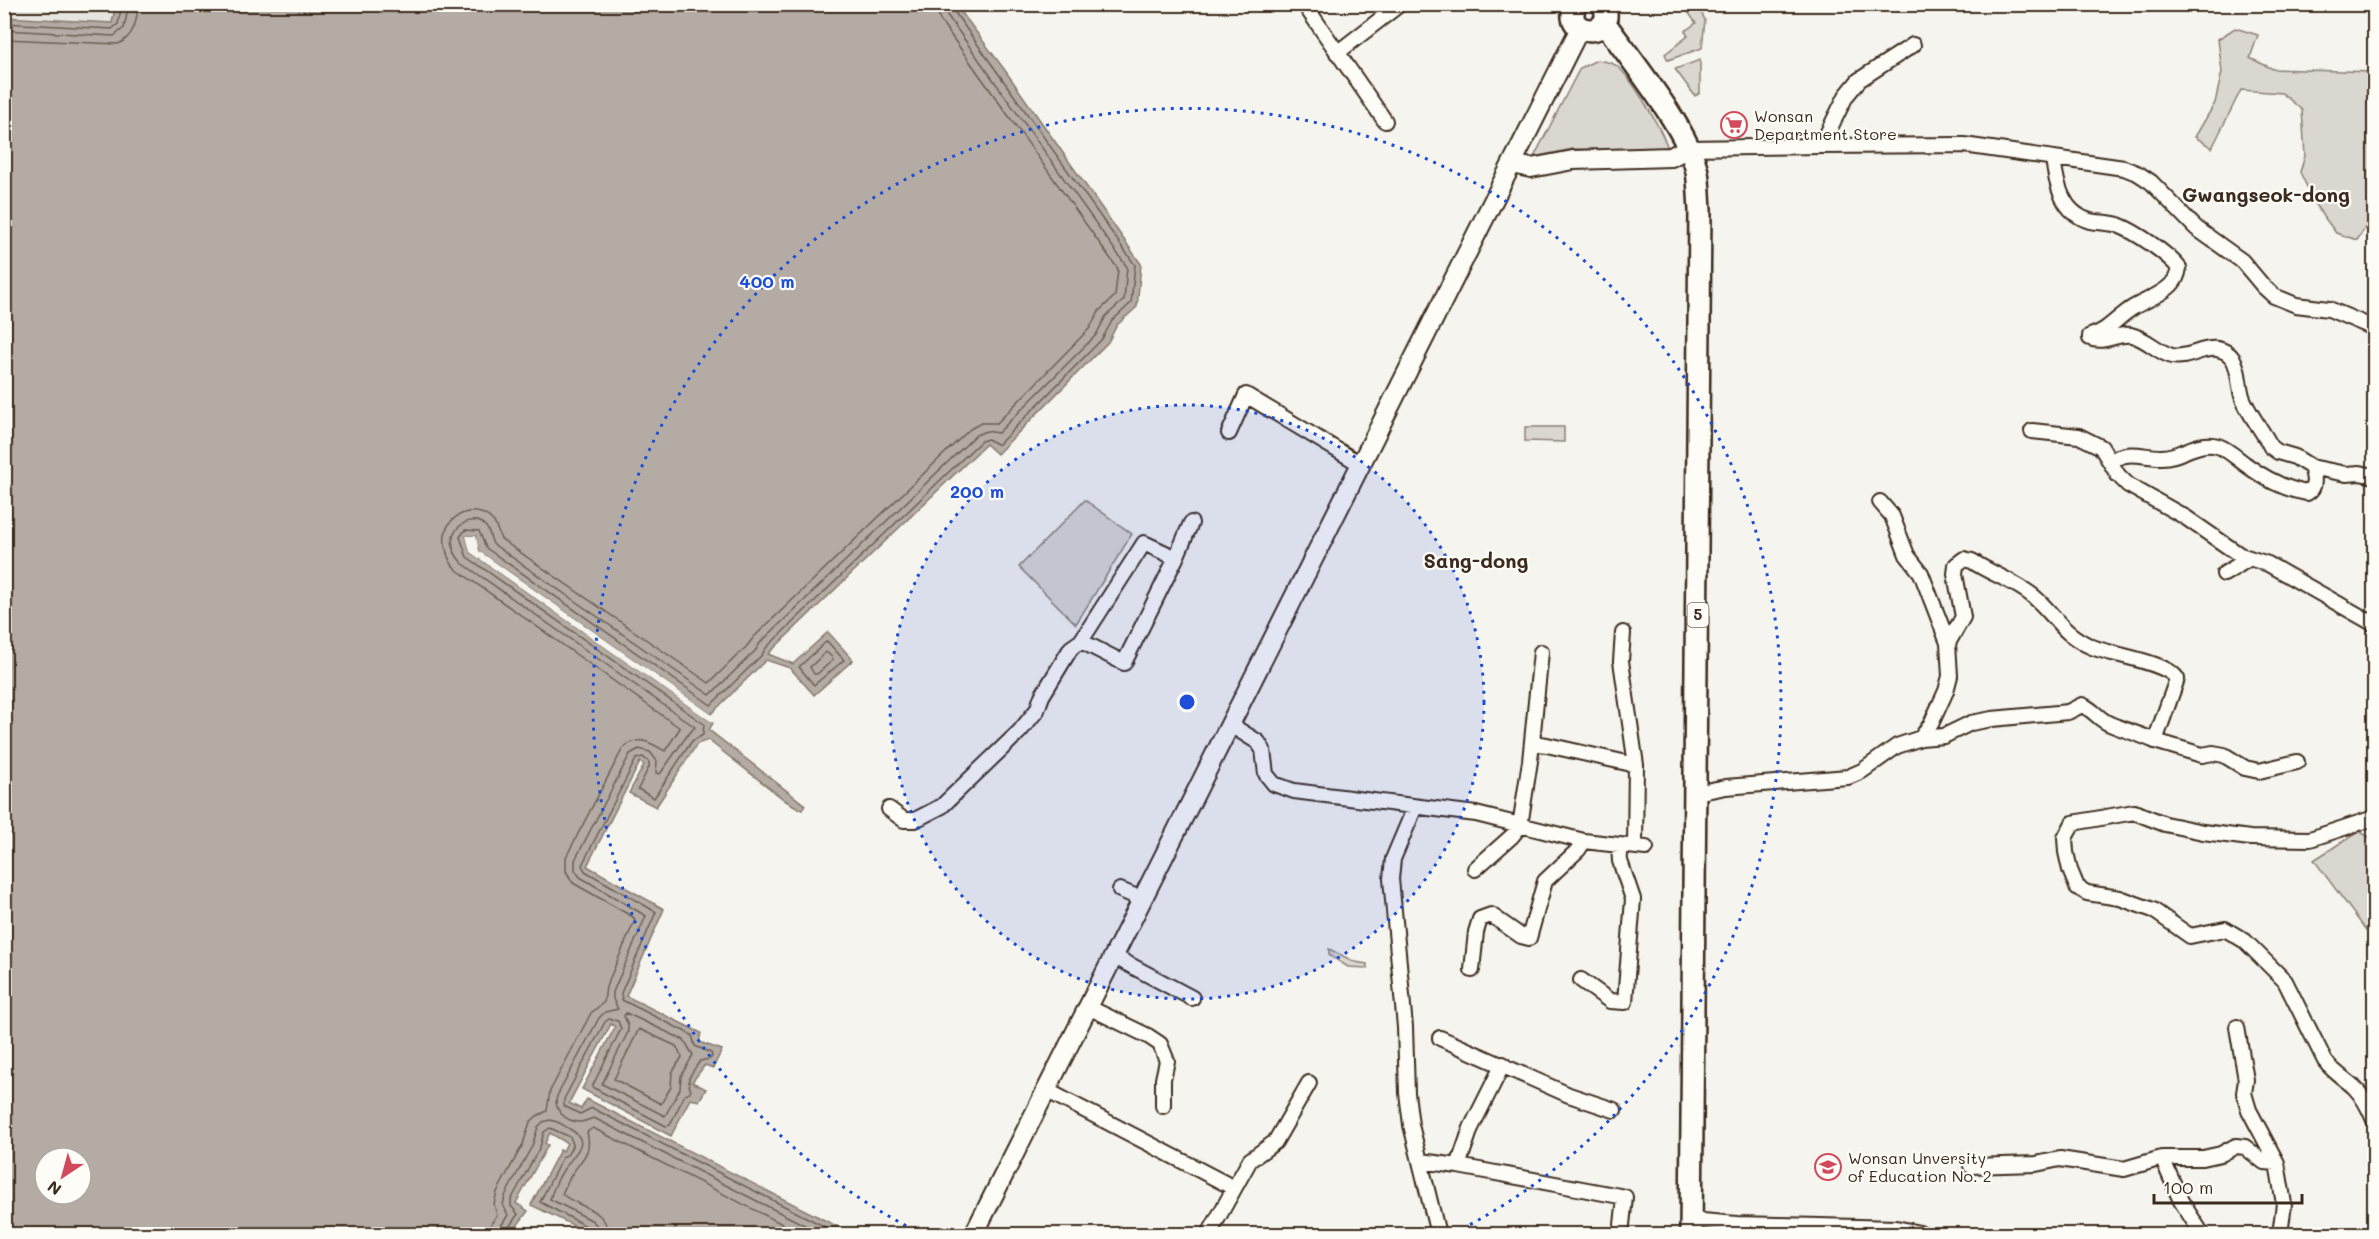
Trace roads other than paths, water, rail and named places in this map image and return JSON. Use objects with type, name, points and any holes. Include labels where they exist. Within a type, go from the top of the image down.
[{"type":"highway","points":[[1576,4],[1573,16],[1580,28],[1593,30],[1603,13]]},
{"type":"highway","name":"5","points":[[1603,13],[1672,119],[1688,148],[1697,171],[1700,210],[1691,1227]]},
{"type":"main road","points":[[974,1234],[1580,28]]},
{"type":"main road","points":[[1513,164],[1531,168],[1574,160],[1671,157],[1688,148]]},
{"type":"street","points":[[1304,4],[1385,121]]},
{"type":"street","points":[[1337,52],[1400,4]]},
{"type":"street","points":[[1821,146],[1846,96],[1859,80],[1913,45]]},
{"type":"street","points":[[1688,148],[1964,145],[2124,168],[2139,174],[2161,191],[2196,228],[2242,261],[2274,296],[2296,305],[2330,309],[2374,328]]},
{"type":"street","points":[[2054,158],[2056,180],[2067,207],[2074,214],[2093,222],[2117,225],[2171,259],[2179,268],[2178,276],[2167,289],[2122,314],[2106,330],[2090,338],[2100,340],[2128,335],[2137,337],[2159,351],[2172,356],[2188,356],[2208,350],[2225,352],[2233,358],[2243,398],[2271,447],[2311,467],[2346,474],[2360,473],[2374,476]]},
{"type":"street","points":[[1229,433],[1246,395],[1362,465]]},
{"type":"street","points":[[2032,430],[2079,436],[2102,447],[2118,475],[2128,485],[2193,522],[2240,555],[2268,564],[2374,624]]},
{"type":"street","points":[[2111,462],[2130,454],[2170,457],[2202,444],[2219,446],[2274,482],[2289,490],[2307,494],[2312,490],[2314,484],[2311,467]]},
{"type":"street","points":[[1880,502],[1892,516],[1907,555],[1921,573],[1948,643],[1950,676],[1946,691],[1931,724],[1921,738]]},
{"type":"street","points":[[1081,641],[1124,663],[1191,523]]},
{"type":"street","points":[[889,809],[904,820],[915,820],[942,806],[1020,730],[1037,710],[1042,696],[1071,648],[1081,641],[1144,543],[1176,558]]},
{"type":"street","points":[[2224,574],[2250,558]]},
{"type":"street","points":[[1948,643],[1963,617],[1955,574],[1956,565],[1965,559],[2033,596],[2062,629],[2075,638],[2093,647],[2145,661],[2174,674],[2177,679],[2155,741]]},
{"type":"street","points":[[1229,724],[1258,742],[1263,750],[1266,774],[1274,784],[1294,791],[1476,814],[1584,841],[1641,847],[1636,765],[1621,661],[1623,633]]},
{"type":"street","points":[[1474,868],[1512,836],[1520,826],[1532,743],[1541,652]]},
{"type":"street","points":[[1696,793],[1726,787],[1848,777],[1862,771],[1897,746],[1921,738],[1944,736],[1971,723],[2068,712],[2082,705],[2090,708],[2108,724],[2202,755],[2213,753],[2224,755],[2245,768],[2259,771],[2297,762]]},
{"type":"street","points":[[1532,743],[1636,765]]},
{"type":"street","points":[[1415,807],[1393,859],[1391,879],[1405,1028],[1407,1093],[1411,1125],[1438,1234]]},
{"type":"street","points":[[2374,818],[2310,839],[2250,838],[2165,824],[2134,812],[2073,823],[2065,838],[2070,870],[2077,887],[2082,891],[2120,898],[2153,910],[2190,936],[2225,929],[2245,941],[2285,981],[2325,1061],[2362,1097],[2374,1119]]},
{"type":"street","points":[[1472,970],[1476,932],[1480,919],[1491,915],[1521,936],[1529,938],[1545,881],[1578,850],[1584,841]]},
{"type":"street","points":[[1581,980],[1610,1001],[1625,1002],[1633,899],[1620,861],[1619,846]]},
{"type":"street","points":[[1120,890],[1142,899]]},
{"type":"street","points":[[1113,956],[1192,998]]},
{"type":"street","points":[[1088,1007],[1160,1044],[1167,1061],[1163,1079],[1162,1106]]},
{"type":"street","points":[[2237,1027],[2246,1080],[2244,1093],[2249,1110],[2277,1163],[2284,1204],[2280,1234]]},
{"type":"street","points":[[1440,1038],[1569,1095],[1614,1110]]},
{"type":"street","points":[[1458,1166],[1471,1128],[1503,1064]]},
{"type":"street","points":[[1209,1234],[1250,1160],[1275,1142],[1309,1083]]},
{"type":"street","points":[[1046,1090],[1234,1188]]},
{"type":"street","points":[[1971,1166],[2036,1164],[2060,1160],[2124,1169],[2162,1158],[2203,1158],[2221,1154],[2236,1146],[2245,1147],[2264,1162],[2277,1163]]},
{"type":"street","points":[[2162,1158],[2181,1201],[2202,1234]]},
{"type":"street","points":[[1421,1161],[1458,1166],[1624,1203],[1621,1234]]},
{"type":"street","points":[[1691,1227],[1737,1224],[1896,1228],[1924,1234]]},
{"type":"water","points":[[116,4],[956,5],[1004,69],[1141,264],[1137,307],[1117,325],[1108,342],[997,454],[986,444],[768,654],[793,664],[828,632],[853,660],[814,695],[790,668],[766,660],[711,714],[479,551],[476,536],[466,536],[470,552],[713,723],[709,730],[805,805],[802,810],[786,801],[708,740],[697,744],[656,807],[629,793],[644,765],[640,762],[587,866],[664,909],[626,996],[701,1033],[699,1042],[722,1050],[713,1068],[705,1065],[692,1082],[706,1089],[699,1101],[690,1099],[671,1136],[582,1089],[615,1027],[611,1024],[569,1103],[581,1109],[587,1099],[852,1234],[591,1234],[531,1205],[560,1150],[563,1151],[567,1143],[550,1133],[545,1143],[548,1145],[516,1203],[528,1211],[511,1234],[5,1234],[4,17],[112,23]]},
{"type":"place","name":"Wonsan Department Store","points":[[1734,125]]},
{"type":"place","name":"Wonsan Unversity of Education No. 2","points":[[1828,1167]]},
{"type":"district","name":"Gwangseok-dong","points":[[2266,195]]},
{"type":"district","name":"Sang-dong","points":[[1476,561]]}]
